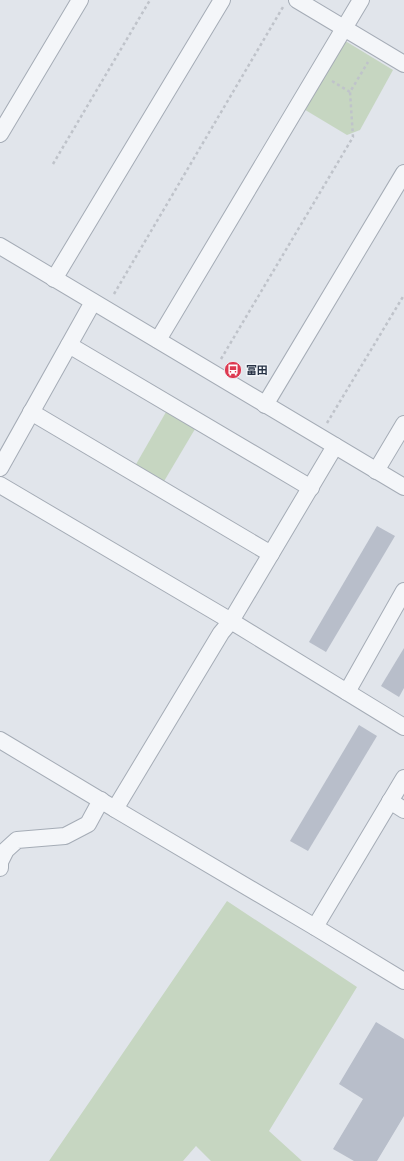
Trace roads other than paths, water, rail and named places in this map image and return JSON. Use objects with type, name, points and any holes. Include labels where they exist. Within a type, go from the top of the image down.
[{"type":"street","points":[[0,134],[80,0]]},
{"type":"street","points":[[54,279],[222,0]]},
{"type":"street","points":[[297,0],[404,64]]},
{"type":"street","points":[[158,340],[361,0]]},
{"type":"street","points":[[265,404],[404,173]]},
{"type":"street","points":[[0,246],[404,487]]},
{"type":"street","points":[[0,468],[69,345],[99,306]]},
{"type":"street","points":[[69,345],[311,488]]},
{"type":"street","points":[[31,412],[271,554]]},
{"type":"street","points":[[376,471],[404,424]]},
{"type":"street","points":[[115,809],[221,633],[231,621],[335,446]]},
{"type":"street","points":[[0,485],[231,621],[404,727]]},
{"type":"street","points":[[347,692],[404,591]]},
{"type":"street","points":[[0,740],[404,981]]},
{"type":"street","points":[[315,927],[404,778]]},
{"type":"street","points":[[1,860],[6,850],[17,840],[65,836],[88,824],[101,800]]},
{"type":"street","points":[[390,801],[404,810]]},
{"type":"place","name":"富田","points":[[233,370]]}]
